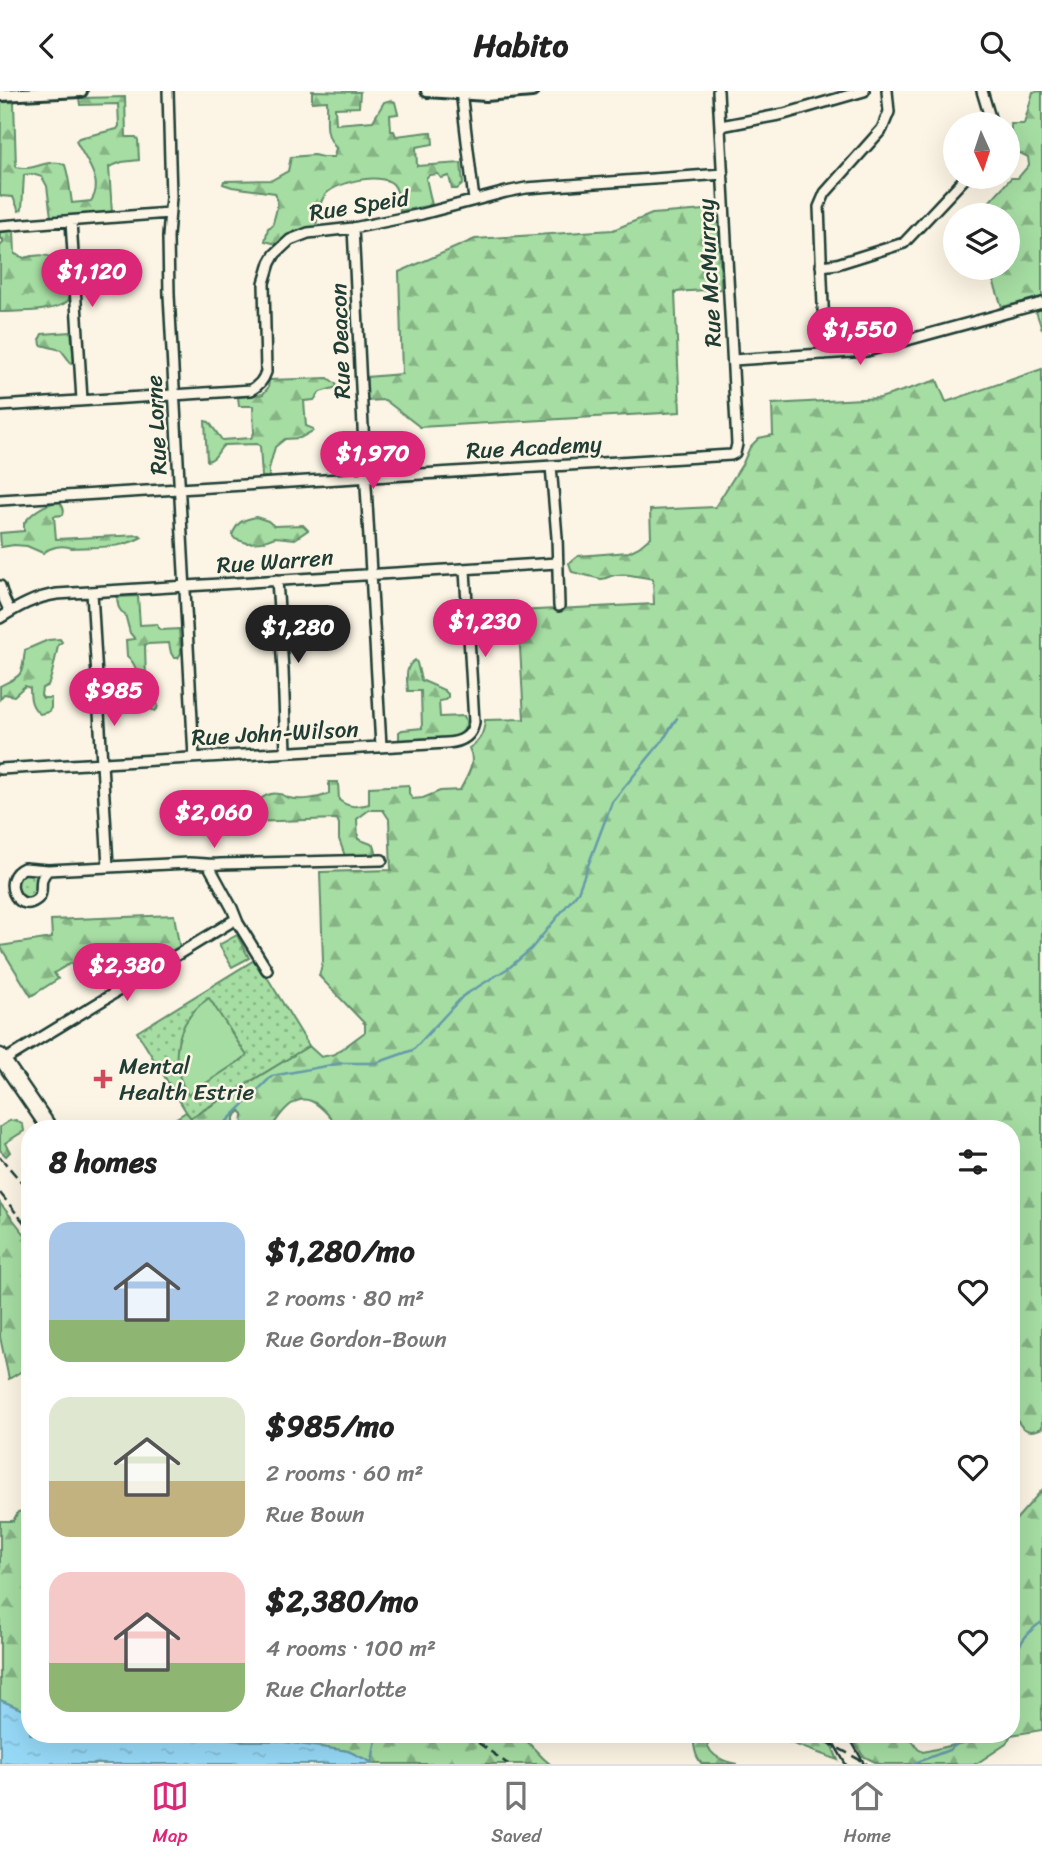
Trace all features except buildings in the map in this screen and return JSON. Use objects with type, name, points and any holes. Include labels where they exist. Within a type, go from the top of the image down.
[{"type":"main road","points":[[2,1059],[44,1120]]},
{"type":"main road","points":[[843,1743],[855,1764]]},
{"type":"street","points":[[0,95],[81,91]]},
{"type":"street","name":"Rue Lorne","points":[[168,91],[171,187],[168,276],[194,757]]},
{"type":"street","points":[[426,91],[498,95],[533,91]]},
{"type":"street","name":"Rue McMurray","points":[[718,91],[737,444],[735,453]]},
{"type":"street","points":[[721,126],[784,114],[863,91]]},
{"type":"street","points":[[825,354],[818,214],[821,200],[882,129],[889,112],[887,91]]},
{"type":"street","points":[[982,91],[988,112]]},
{"type":"street","points":[[461,93],[474,200]]},
{"type":"street","name":"Rue Speid","points":[[0,406],[243,391],[258,386],[266,372],[263,293],[266,273],[282,246],[299,236],[422,215],[506,192],[539,187],[723,174]]},
{"type":"street","points":[[821,266],[838,264],[904,243],[955,189]]},
{"type":"street","points":[[0,226],[169,213]]},
{"type":"street","points":[[71,221],[82,400]]},
{"type":"street","name":"Rue Deacon","points":[[353,228],[381,746]]},
{"type":"street","points":[[733,360],[879,348],[1042,303]]},
{"type":"street","name":"Rue Academy","points":[[0,500],[724,457],[735,453]]},
{"type":"street","points":[[551,466],[559,606]]},
{"type":"street","name":"Rue Warren","points":[[0,618],[27,602],[44,596],[557,563]]},
{"type":"street","name":"Rue John-Wilson","points":[[0,769],[456,742],[467,737],[474,722],[465,570]]},
{"type":"street","points":[[277,580],[286,751]]},
{"type":"street","points":[[0,586],[10,612]]},
{"type":"street","points":[[92,592],[108,866]]},
{"type":"street","points":[[48,870],[42,879],[41,894],[36,900],[21,902],[13,897],[10,881],[15,873],[24,868],[48,870],[189,863],[209,866],[382,860]]},
{"type":"street","points":[[209,866],[236,919],[267,970]]},
{"type":"street","points":[[2,1059],[236,919]]},
{"type":"green space","points":[[312,91],[360,92],[359,107],[335,108],[336,124],[373,121],[384,102],[395,102],[398,114],[390,115],[391,131],[394,131],[396,136],[432,133],[433,144],[416,147],[417,166],[461,163],[463,184],[452,189],[449,176],[441,178],[438,174],[429,175],[426,178],[432,205],[400,211],[396,190],[387,180],[368,179],[347,183],[325,195],[316,227],[290,235],[276,244],[265,241],[276,210],[275,193],[223,184],[224,181],[272,180],[288,171],[291,157],[334,157],[336,148],[329,137],[327,126],[327,101],[312,102]]},
{"type":"green space","points":[[1042,91],[1042,329],[1032,300],[1002,307],[994,283],[994,280],[1020,280],[1020,203],[988,203],[1001,189],[1020,189],[1020,176],[1029,165],[1028,157],[1020,153],[1020,124],[1024,124],[1033,92]]},
{"type":"green space","points":[[125,97],[126,136],[136,137],[138,140],[139,160],[109,167],[112,213],[51,217],[47,186],[42,177],[32,174],[24,175],[22,209],[19,211],[13,197],[0,196],[1,102],[14,102],[16,167],[29,168],[52,163],[65,165],[72,203],[91,201],[96,186],[92,171],[76,141],[117,129],[119,126],[118,104],[80,105],[79,98]]},
{"type":"green space","points":[[718,209],[721,289],[675,292],[680,412],[420,427],[385,400],[367,401],[366,377],[402,374],[399,272],[475,239],[613,230],[652,214]]},
{"type":"green space","points":[[14,231],[15,254],[24,258],[46,256],[67,263],[68,301],[54,308],[0,312],[0,246],[3,239],[0,239],[0,232]]},
{"type":"green space","points":[[71,332],[74,362],[71,363],[61,350],[41,345],[42,334]]},
{"type":"green space","points":[[1042,369],[1042,1428],[1031,1431],[1020,1424],[1020,1120],[333,1120],[319,1106],[304,1099],[292,1103],[277,1120],[243,1120],[240,1111],[234,1120],[173,1120],[186,1112],[191,1118],[309,1046],[321,1057],[335,1054],[365,1032],[365,1024],[319,976],[323,961],[320,872],[391,870],[389,819],[383,810],[369,810],[357,819],[358,839],[374,845],[376,852],[373,855],[345,856],[339,839],[337,819],[249,822],[244,819],[258,801],[274,793],[294,799],[320,797],[329,794],[329,782],[338,782],[339,800],[353,806],[369,804],[369,787],[409,785],[412,799],[440,791],[460,790],[472,764],[469,748],[481,736],[485,720],[524,719],[518,611],[654,604],[653,579],[621,575],[601,579],[572,572],[569,563],[578,556],[629,552],[639,547],[651,537],[650,510],[715,507],[750,447],[759,438],[773,435],[772,404],[880,398],[937,380],[946,402]]},
{"type":"green space","points":[[328,378],[337,387],[320,392],[314,400],[304,401],[306,426],[313,431],[300,438],[285,439],[275,447],[269,477],[262,477],[260,446],[257,444],[224,445],[215,457],[207,461],[205,421],[209,422],[222,440],[251,438],[254,433],[253,406],[239,406],[238,397],[263,394],[268,388],[269,380]]},
{"type":"green space","points":[[60,502],[64,512],[63,515],[54,516],[56,539],[142,537],[116,546],[61,546],[43,553],[27,546],[1,547],[0,533],[24,531],[24,523],[35,512],[49,504]]},
{"type":"green space","points":[[256,517],[274,526],[303,525],[308,530],[295,539],[275,537],[262,542],[247,543],[235,539],[232,535],[239,524]]},
{"type":"green space","points":[[138,596],[140,625],[157,624],[162,630],[179,629],[181,653],[178,658],[174,658],[171,653],[169,643],[145,645],[146,680],[149,681],[150,694],[158,705],[155,711],[144,702],[137,671],[127,656],[126,640],[135,639],[130,633],[117,597]]},
{"type":"green space","points":[[60,639],[62,642],[58,645],[49,682],[42,688],[43,698],[51,698],[48,712],[40,714],[35,709],[30,688],[25,686],[14,696],[4,694],[0,699],[0,686],[20,674],[25,650],[48,640]]},
{"type":"green space","points":[[415,660],[421,680],[448,694],[445,700],[439,701],[440,717],[464,716],[465,728],[456,737],[399,740],[399,732],[402,730],[422,728],[421,691],[408,691],[408,670]]},
{"type":"green space","points":[[24,872],[40,874],[37,895],[30,899],[18,895],[14,883]]},
{"type":"green space","points":[[174,915],[180,950],[127,981],[115,963],[82,981],[71,963],[54,973],[58,979],[31,996],[0,946],[52,938],[51,920]]},
{"type":"green space","points":[[237,935],[249,958],[232,967],[219,945]]},
{"type":"green space","points":[[256,959],[309,1046],[190,1118],[137,1032]]},
{"type":"green space","points":[[209,998],[247,1056],[188,1095],[178,1069],[178,1042],[189,1018]]},
{"type":"green space","points":[[16,1120],[21,1124],[21,1133],[5,1143],[10,1152],[6,1156],[0,1150],[0,1127]]},
{"type":"green space","points":[[0,1203],[21,1230],[21,1372],[9,1379],[0,1337]]},
{"type":"green space","points":[[1042,1490],[1042,1730],[1020,1734],[1020,1515]]},
{"type":"green space","points":[[21,1512],[21,1709],[0,1700],[0,1521],[13,1521]]},
{"type":"green space","points":[[291,1743],[529,1743],[550,1764],[375,1764],[348,1751]]},
{"type":"green space","points":[[694,1743],[707,1743],[715,1755],[737,1764],[702,1764]]},
{"type":"green space","points":[[791,1743],[831,1743],[838,1760]]},
{"type":"green space","points":[[855,1743],[914,1743],[923,1752],[962,1743],[1007,1743],[976,1764],[879,1764],[863,1756]]},
{"type":"water","points":[[0,1700],[21,1709],[21,1743],[291,1743],[348,1751],[375,1764],[0,1764]]},
{"type":"waterway","points":[[228,1120],[272,1076],[342,1063],[376,1063],[413,1050],[463,996],[510,967],[531,949],[578,892],[612,802],[663,740],[677,718]]},
{"type":"waterway","points":[[1020,1646],[1042,1622]]},
{"type":"waterway","points":[[372,1761],[375,1743]]},
{"type":"waterway","points":[[912,1764],[949,1750],[959,1743]]},
{"type":"railway","points":[[0,1157],[21,1182]]},
{"type":"railway","points":[[0,1193],[21,1219]]},
{"type":"railway","points":[[479,1743],[508,1764]]},
{"type":"railway","points":[[829,1743],[867,1764]]},
{"type":"place","name":"Mental Health Estrie","points":[[103,1079]]}]
